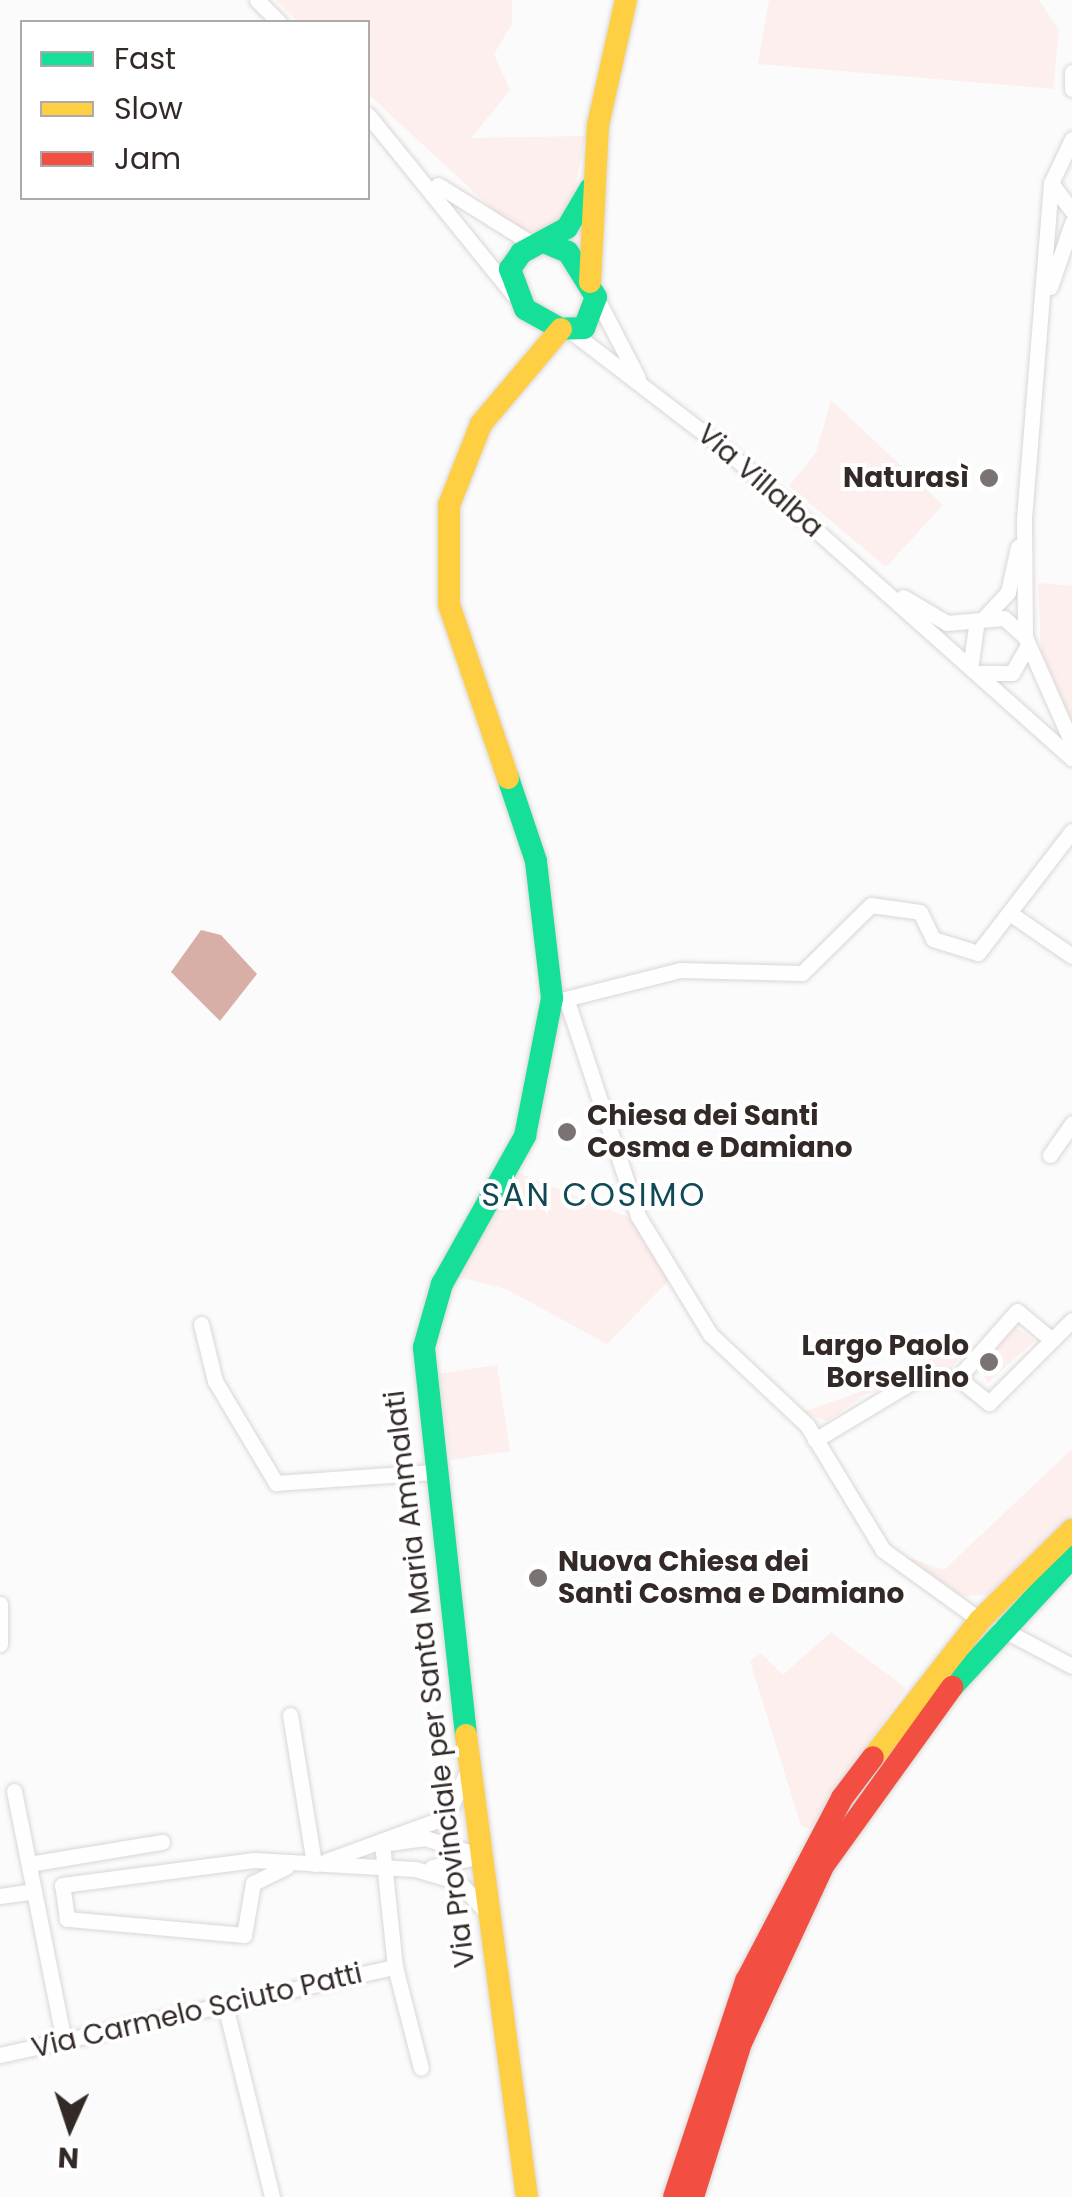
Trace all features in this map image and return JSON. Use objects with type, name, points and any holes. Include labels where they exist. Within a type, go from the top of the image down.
[{"type":"street","points":[[257,0],[278,20]]},
{"type":"street","points":[[517,376],[566,330],[588,324],[593,290],[590,189],[626,0]]},
{"type":"street","points":[[1072,72],[1072,89]]},
{"type":"street","points":[[370,117],[418,171],[521,304],[566,330]]},
{"type":"street","points":[[974,667],[1012,673],[1026,643],[1024,518],[1045,305],[1051,183],[1066,161],[1072,139]]},
{"type":"street","points":[[418,171],[539,243],[568,252],[593,290],[638,378]]},
{"type":"street","points":[[1051,183],[1072,210]]},
{"type":"street","points":[[517,376],[531,333],[510,269],[539,243],[567,228],[590,189]]},
{"type":"street","points":[[1045,305],[1072,224]]},
{"type":"street","name":"Via Villalba","points":[[566,330],[638,378],[882,584]]},
{"type":"street","name":"Via Provinciale per Santa Maria Ammalati","points":[[517,376],[462,457],[444,575],[459,644],[536,861],[560,999],[525,1136],[430,1314],[432,1472],[527,2197]]},
{"type":"street","points":[[974,667],[978,623],[1008,592],[1024,518]]},
{"type":"street","points":[[882,584],[947,623],[1004,618],[1026,643],[1072,743]]},
{"type":"street","points":[[882,584],[1072,758]]},
{"type":"street","points":[[1072,831],[1014,916],[978,953],[934,939],[920,912],[893,905],[856,912],[802,972],[680,970],[560,999],[606,1112],[638,1216],[710,1334],[815,1440],[883,1550],[990,1624],[1072,1666]]},
{"type":"street","points":[[1014,916],[1072,956]]},
{"type":"street","points":[[1060,1149],[1072,1124]]},
{"type":"street","points":[[815,1440],[915,1380],[958,1378],[989,1403],[1062,1330],[1017,1312],[958,1378]]},
{"type":"street","points":[[201,1324],[215,1381],[276,1483],[432,1472]]},
{"type":"street","points":[[674,2197],[722,2039],[774,1918],[842,1798],[1072,1530]]},
{"type":"street","points":[[692,2197],[741,2043],[824,1866],[990,1624],[1072,1557]]},
{"type":"street","points":[[0,1604],[0,1644]]},
{"type":"street","points":[[290,1715],[314,1864]]},
{"type":"street","points":[[314,1864],[382,1844],[446,1817],[469,1760]]},
{"type":"street","points":[[14,1791],[64,2041]]},
{"type":"street","points":[[382,1844],[425,1838],[481,1856]]},
{"type":"street","points":[[29,1864],[162,1842]]},
{"type":"street","name":"Via Carmelo Sciuto Patti","points":[[382,1844],[395,1967],[421,2068]]},
{"type":"street","points":[[286,1867],[253,1884],[244,1935],[68,1919],[62,1885],[254,1860],[286,1867],[314,1864],[416,1869],[481,1856]]},
{"type":"street","points":[[416,1869],[460,1882],[488,1914]]},
{"type":"street","points":[[0,1896],[34,1891]]},
{"type":"street","name":"Via Carmelo Sciuto Patti","points":[[0,2055],[395,1967]]},
{"type":"street","points":[[225,2005],[272,2197]]},
{"type":"shaded area","points":[[276,0],[512,0],[512,24],[494,54],[510,90],[471,138],[586,136],[569,216],[538,235],[514,229],[370,96],[370,20],[296,20]]},
{"type":"shaded area","points":[[769,0],[1039,0],[1059,30],[1053,89],[758,64]]},
{"type":"shaded area","points":[[831,400],[943,505],[886,567],[789,486],[816,453]]},
{"type":"shaded area","points":[[1038,583],[1072,586],[1072,722],[1041,651]]},
{"type":"shaded area","points":[[201,930],[221,935],[257,974],[220,1021],[171,972]]},
{"type":"shaded area","points":[[518,1173],[633,1219],[673,1276],[607,1344],[506,1289],[458,1277]]},
{"type":"shaded area","points":[[1013,1326],[1035,1340],[988,1383],[979,1364]]},
{"type":"shaded area","points":[[950,1344],[966,1352],[949,1371],[866,1394],[827,1421],[803,1412],[908,1375]]},
{"type":"shaded area","points":[[497,1365],[510,1451],[451,1460],[438,1374]]},
{"type":"shaded area","points":[[1072,1449],[1072,1516],[989,1595],[962,1596],[899,1554],[944,1570]]},
{"type":"shaded area","points":[[831,1632],[906,1688],[810,1829],[801,1826],[750,1661],[761,1653],[783,1675]]},
{"type":"traffic: fast","points":[[544,242],[568,252],[596,297],[584,328],[561,329],[525,309],[510,269],[521,253],[567,228],[590,189]]},
{"type":"traffic: fast","points":[[466,1735],[424,1347],[442,1284],[525,1136],[552,998],[536,861],[508,778]]},
{"type":"traffic: fast","points":[[952,1687],[1072,1557]]},
{"type":"traffic: slow","points":[[590,282],[598,125],[626,0]]},
{"type":"traffic: slow","points":[[508,778],[449,605],[449,505],[481,424],[561,329]]},
{"type":"traffic: slow","points":[[873,1757],[980,1620],[1072,1530]]},
{"type":"traffic: slow","points":[[466,1735],[527,2197]]},
{"type":"traffic: jam","points":[[693,2197],[741,2043],[823,1866],[952,1687]]},
{"type":"traffic: jam","points":[[674,2197],[746,1981],[842,1798],[873,1757]]},
{"type":"place","name":"Naturasì","points":[[989,478]]},
{"type":"place","name":"Chiesa dei Santi Cosma e Damiano","points":[[567,1132]]},
{"type":"place","name":"Largo Paolo Borsellino","points":[[989,1362]]},
{"type":"place","name":"Nuova Chiesa dei Santi Cosma e Damiano","points":[[538,1578]]},
{"type":"district","name":"SAN COSIMO","points":[[594,1195]]}]
